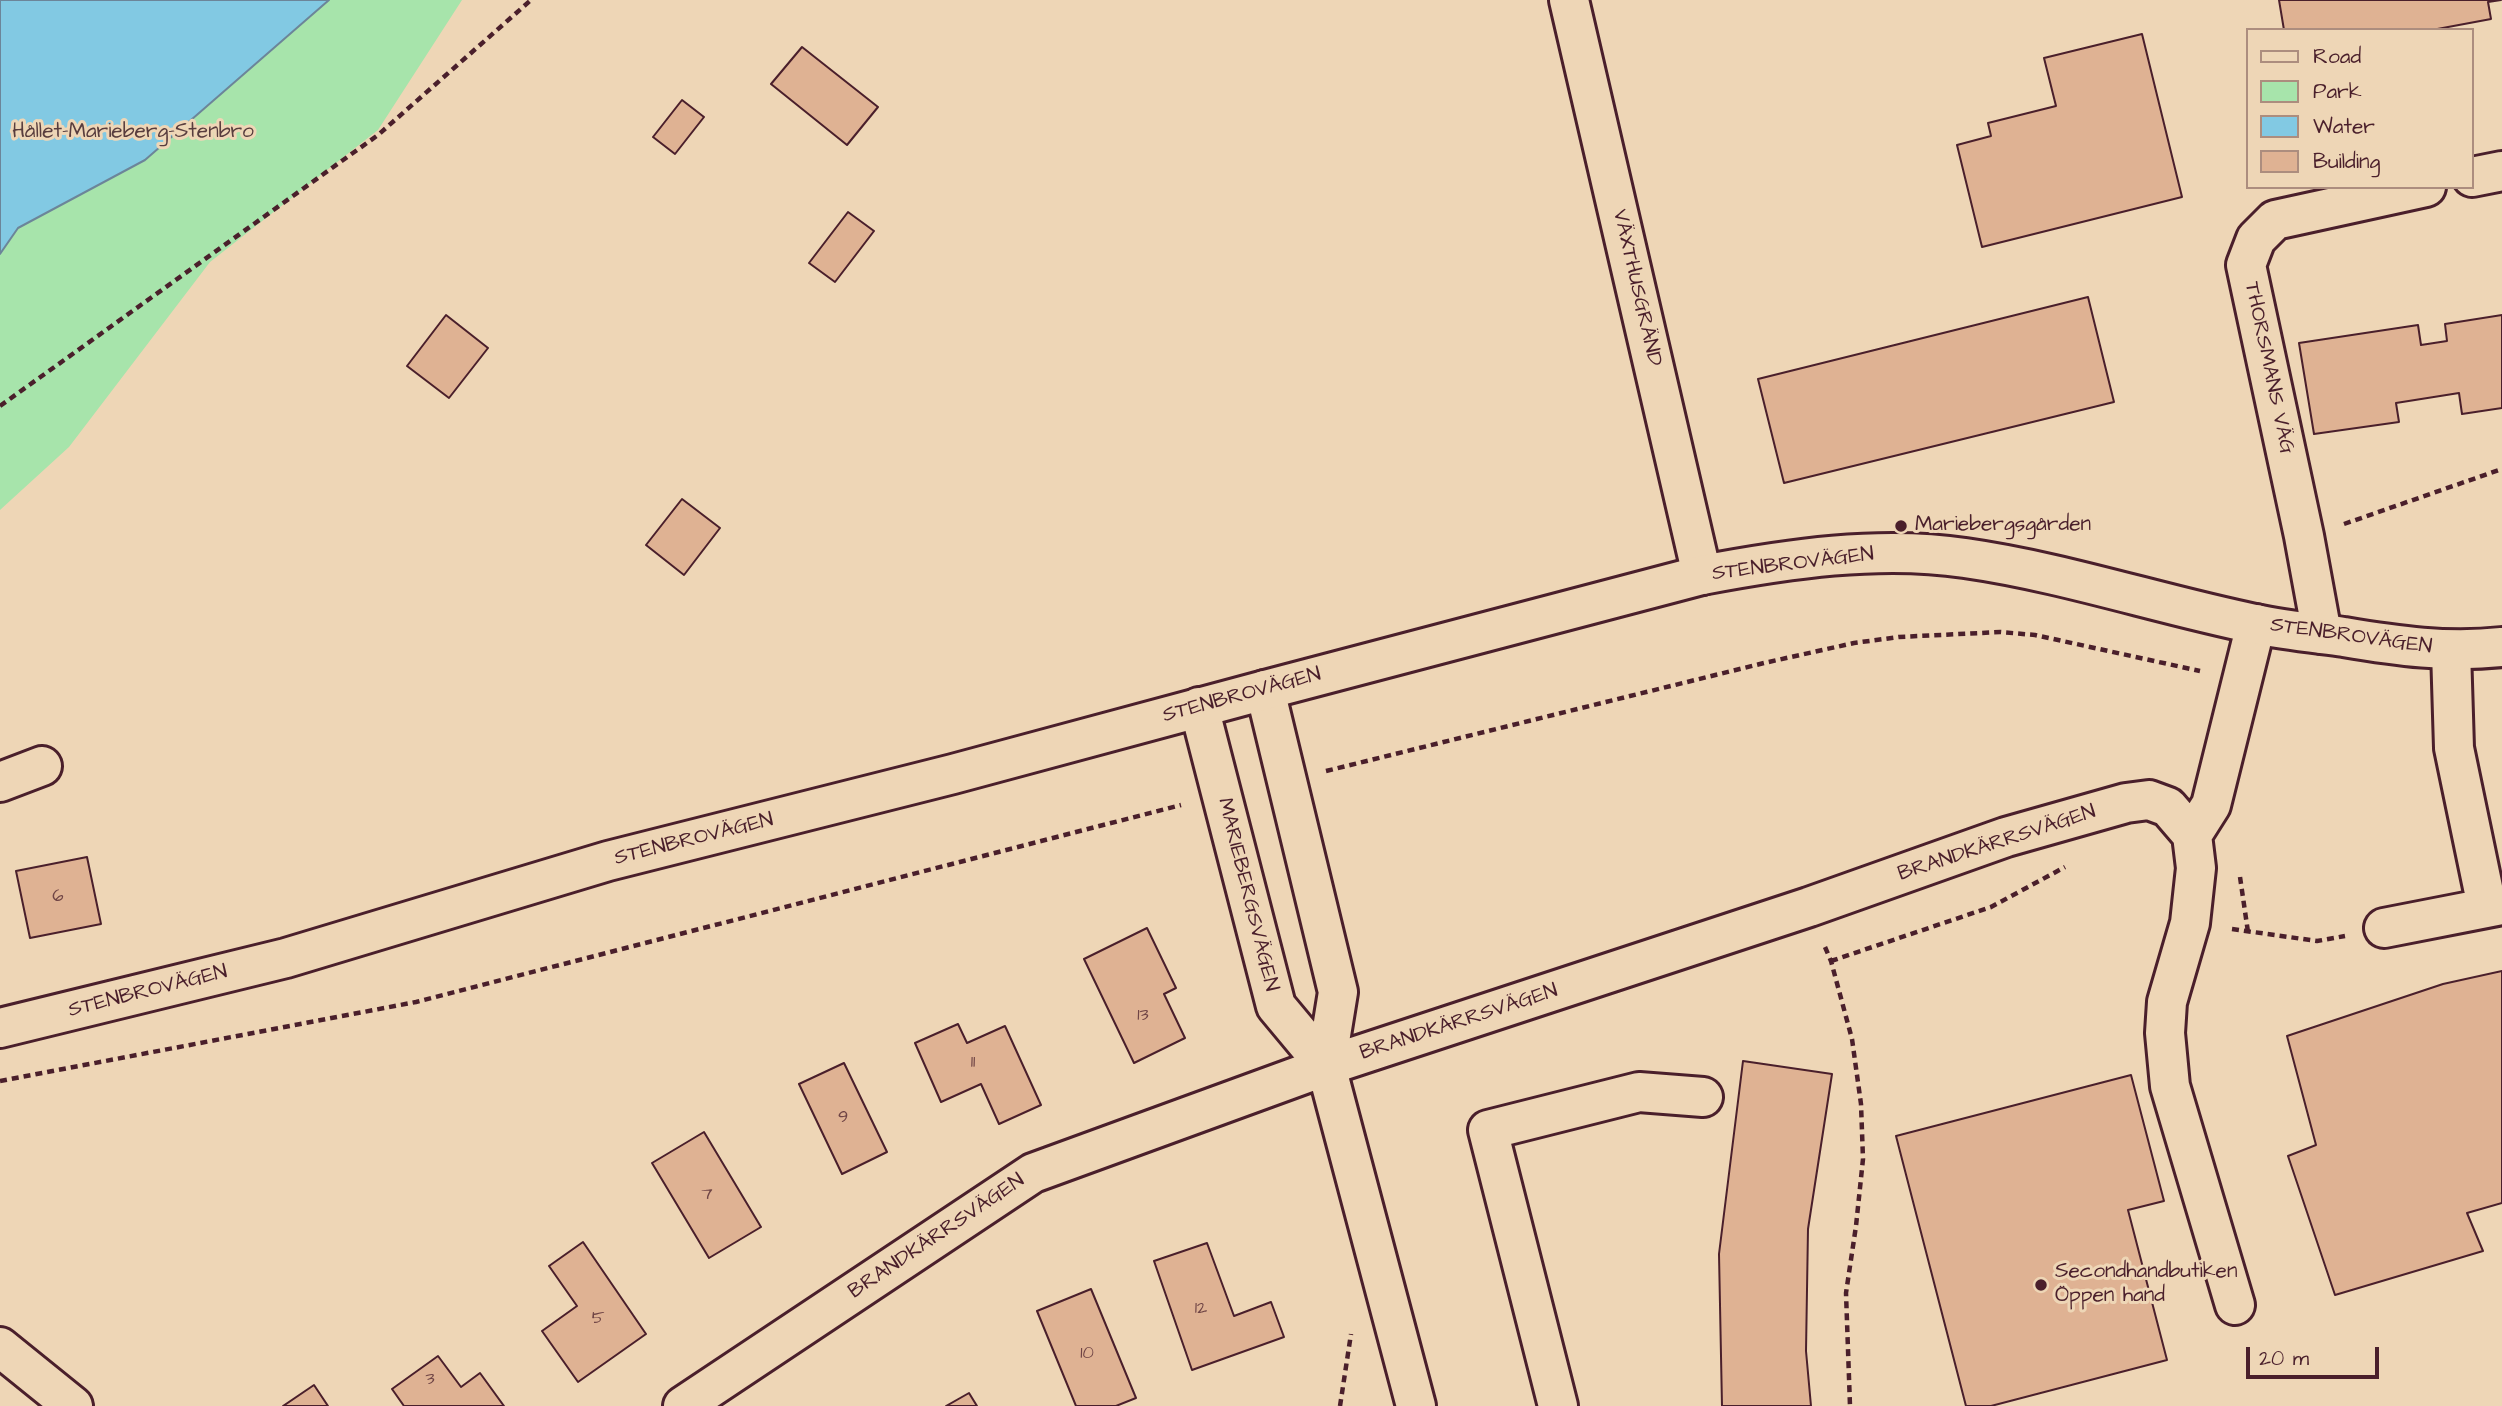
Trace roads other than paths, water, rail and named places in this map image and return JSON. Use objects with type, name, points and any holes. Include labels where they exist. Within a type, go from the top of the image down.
[{"type":"street","name":"VÄXTHUSGRÄND","points":[[1569,0],[1702,575]]},
{"type":"street","points":[[2474,177],[2502,171]]},
{"type":"street","name":"THORSMANS VÄG","points":[[2322,634],[2246,265],[2256,239],[2275,220],[2417,189]]},
{"type":"street","name":"STENBROVÄGEN","points":[[0,1028],[286,958],[608,861],[940,778],[1702,575],[1748,566],[1906,553],[1964,557],[2256,624],[2409,648],[2451,650],[2502,647]]},
{"type":"street","points":[[2235,1305],[2170,1086],[2165,1033],[2167,1002],[2190,923],[2196,868],[2192,835],[2211,805],[2256,624]]},
{"type":"street","points":[[2384,928],[2495,906],[2454,748],[2451,650]]},
{"type":"street","name":"MARIEBERGSVÄGEN","points":[[1265,690],[1338,992],[1326,1066],[1416,1406]]},
{"type":"street","name":"MARIEBERGSVÄGEN","points":[[1199,707],[1276,1006],[1326,1066]]},
{"type":"street","points":[[0,782],[42,766]]},
{"type":"street","name":"BRANDKÄRRSVÄGEN","points":[[683,1406],[1033,1173],[1326,1066],[1809,907],[2006,837],[2126,803],[2149,800],[2168,807],[2192,835]]},
{"type":"street","points":[[1558,1406],[1488,1130],[1639,1092],[1703,1097]]},
{"type":"street","points":[[0,1347],[73,1406]]},
{"type":"water","points":[[0,0],[329,0],[145,160],[18,228],[0,254]]},
{"type":"place","name":"Mariebergsgården","points":[[1901,526]]},
{"type":"place","name":"Secondhandbutiken Öppen hand","points":[[2041,1285]]},
{"type":"park label","name":"Hållet-Marieberg-Stenbro","points":[[133,133]]}]
